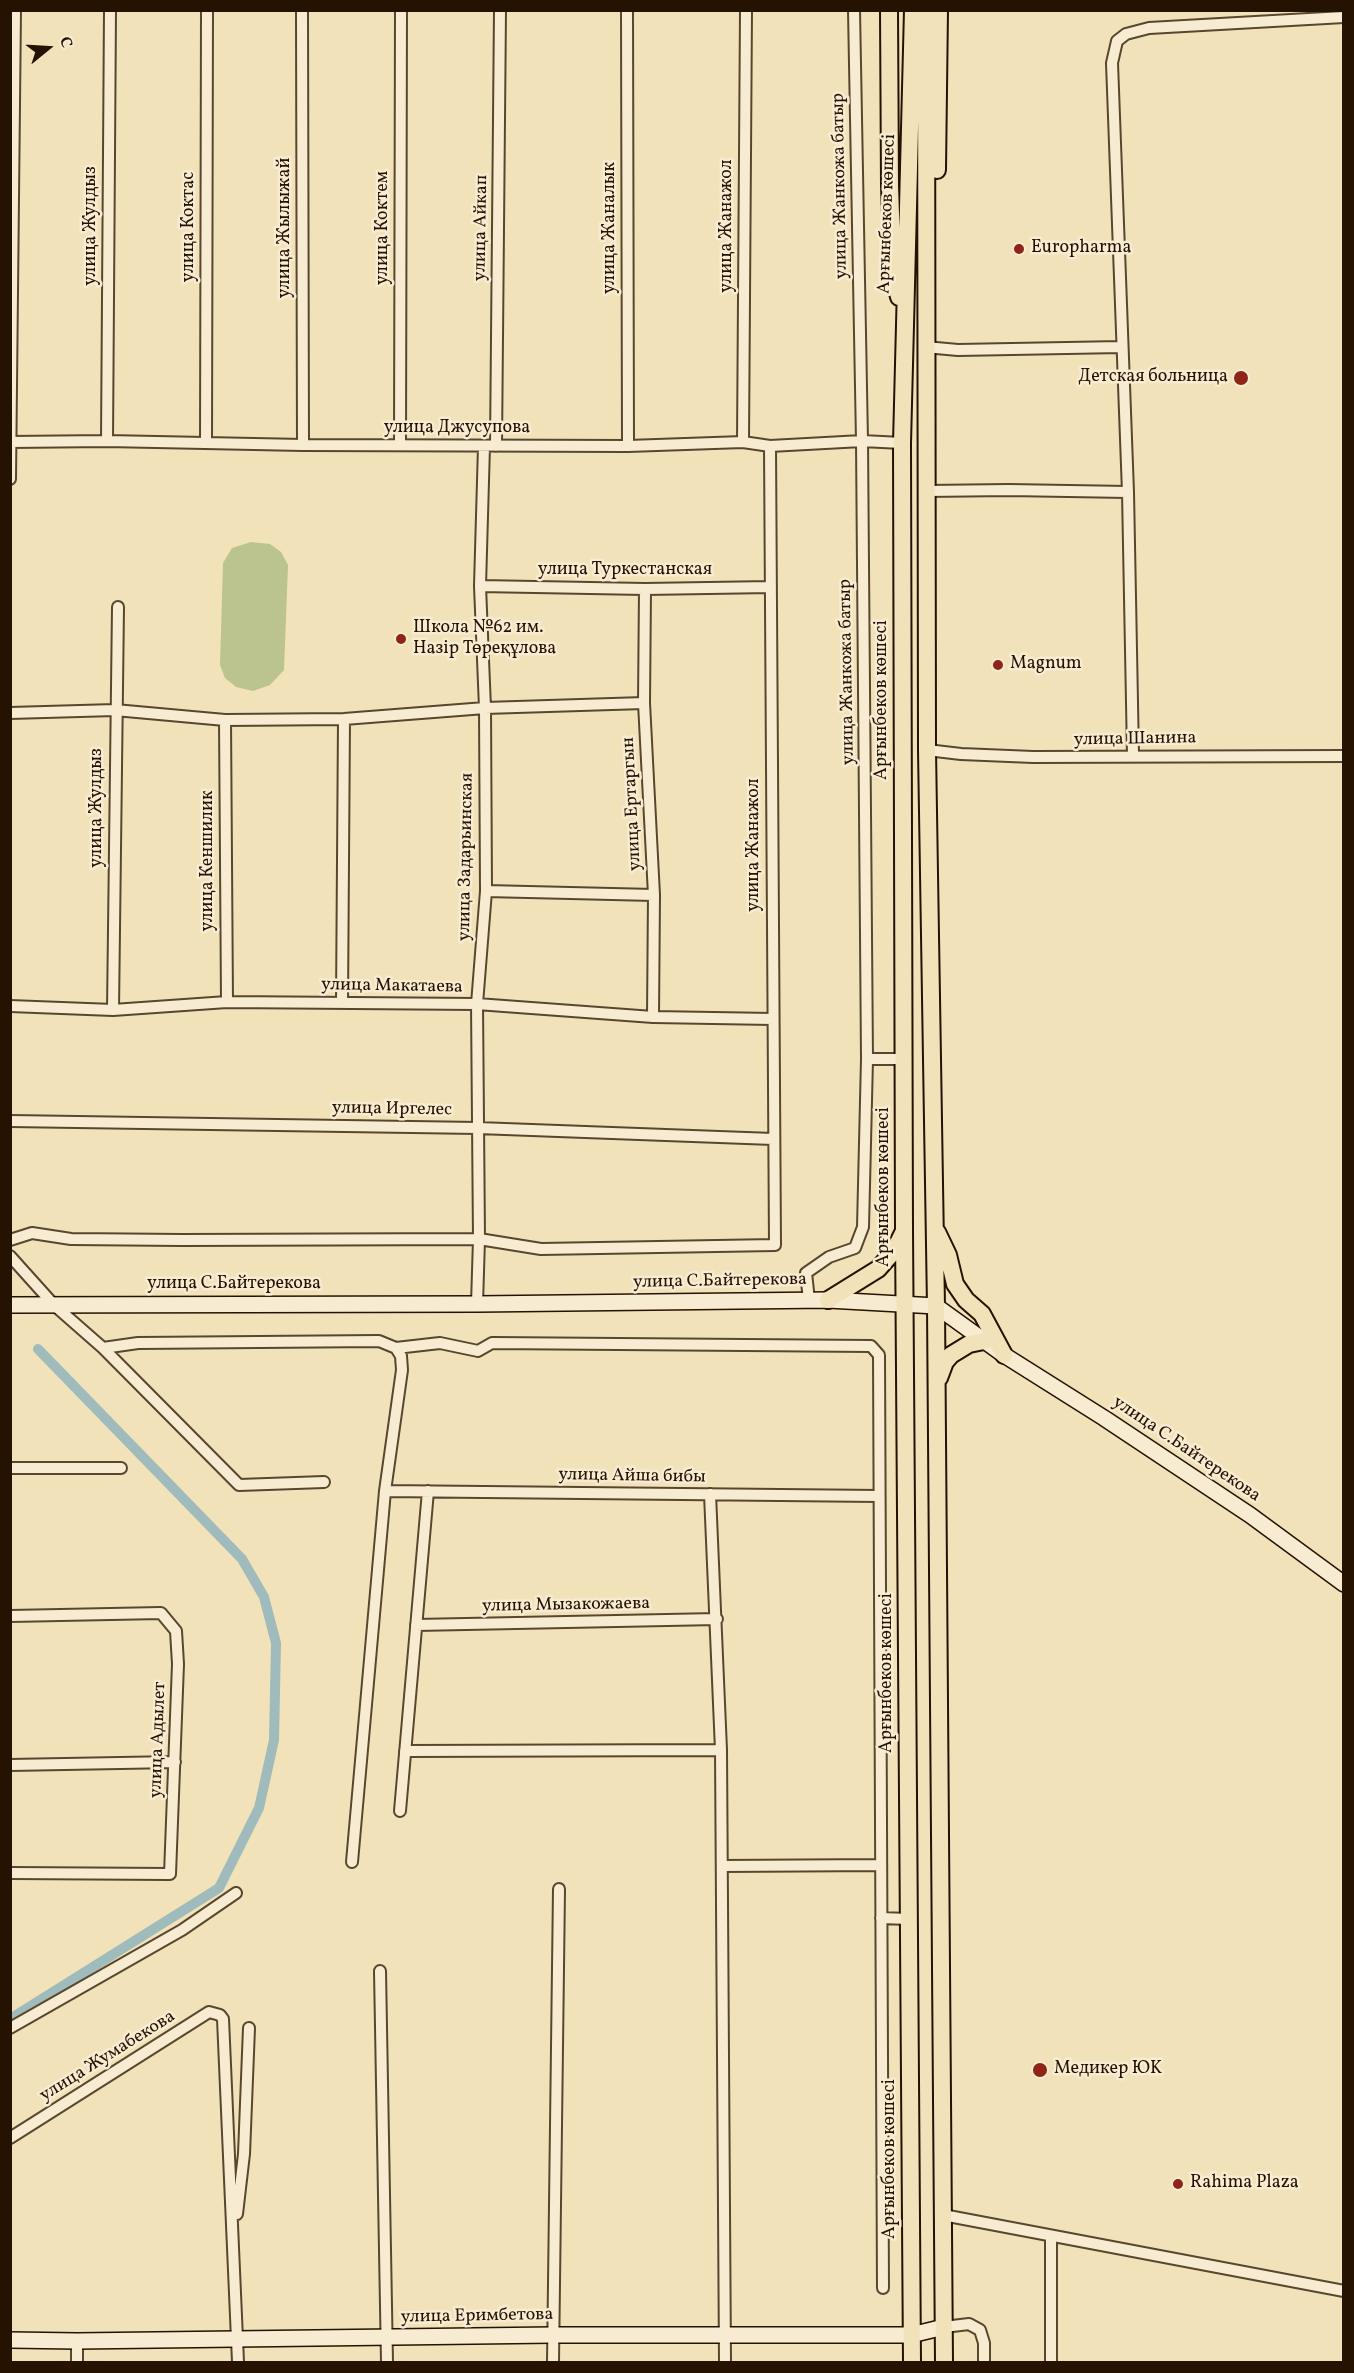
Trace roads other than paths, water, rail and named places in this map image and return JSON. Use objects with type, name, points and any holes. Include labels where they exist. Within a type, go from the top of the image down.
[{"type":"main road","points":[[889,10],[893,271],[904,321]]},
{"type":"main road","name":"Арғынбеков көшесі","points":[[912,2362],[904,1230],[902,443],[913,10]]},
{"type":"main road","name":"Арғынбеков көшесі","points":[[926,10],[927,750],[936,1306],[944,2362]]},
{"type":"main road","points":[[926,317],[937,222],[939,10]]},
{"type":"main road","points":[[935,1229],[945,1248],[955,1284],[966,1300],[982,1314],[1004,1355]]},
{"type":"main road","points":[[828,1300],[878,1269],[894,1251],[904,1230]]},
{"type":"main road","name":"улица С.Байтерекова","points":[[10,1305],[477,1304],[828,1300],[936,1306],[1004,1355],[1211,1489],[1344,1584]]},
{"type":"main road","points":[[936,1385],[945,1362],[951,1355],[969,1344],[984,1341]]},
{"type":"main road","name":"улица Еримбетова","points":[[10,2340],[387,2339],[553,2335],[911,2335],[944,2327]]},
{"type":"street","points":[[10,478],[15,10]]},
{"type":"street","name":"улица Жулдыз","points":[[107,441],[110,10]]},
{"type":"street","name":"улица Коктас","points":[[206,443],[207,10]]},
{"type":"street","name":"улица Жылыжай","points":[[303,10],[303,445]]},
{"type":"street","name":"улица Коктем","points":[[400,445],[401,10]]},
{"type":"street","name":"улица Айкап","points":[[496,446],[500,10]]},
{"type":"street","name":"улица Жаналык","points":[[627,10],[628,446]]},
{"type":"street","name":"улица Жанажол","points":[[743,442],[746,10]]},
{"type":"street","name":"улица Жанкожа батыр","points":[[808,1300],[806,1273],[829,1257],[855,1248],[863,1227],[867,1059],[862,441],[854,10]]},
{"type":"street","points":[[1133,755],[1128,492],[1112,63],[1117,41],[1126,34],[1149,27],[1344,17]]},
{"type":"street","points":[[925,347],[958,350],[1121,347]]},
{"type":"street","name":"улица Джусупова","points":[[11,442],[107,441],[484,446],[628,446],[743,442],[770,446],[862,441],[902,443]]},
{"type":"street","name":"улица Задарьинская","points":[[477,1304],[479,1239],[477,1004],[486,891],[480,586],[484,446]]},
{"type":"street","name":"улица Жанажол","points":[[479,1239],[541,1249],[775,1245],[770,446]]},
{"type":"street","points":[[926,491],[1128,492]]},
{"type":"street","name":"улица Туркестанская","points":[[480,586],[645,589],[771,587]]},
{"type":"street","name":"улица Ертаргын","points":[[645,589],[644,703],[654,895],[653,1017]]},
{"type":"street","name":"улица Жулдыз","points":[[114,1010],[118,607]]},
{"type":"street","points":[[10,713],[116,710],[225,720],[344,719],[484,708],[644,703]]},
{"type":"street","points":[[342,1003],[344,719]]},
{"type":"street","name":"улица Кеншилик","points":[[225,720],[227,1002]]},
{"type":"street","name":"улица Шанина","points":[[927,750],[1033,758],[1133,755],[1344,756]]},
{"type":"street","points":[[486,891],[654,895]]},
{"type":"street","name":"улица Макатаева","points":[[10,1006],[114,1010],[227,1002],[477,1004],[653,1017],[773,1019]]},
{"type":"street","points":[[867,1059],[904,1059]]},
{"type":"street","name":"улица Иргелес","points":[[10,1121],[478,1128],[773,1138]]},
{"type":"street","points":[[10,1240],[32,1233],[71,1239],[479,1239]]},
{"type":"street","points":[[10,1256],[54,1305],[103,1348],[239,1485],[324,1482]]},
{"type":"street","points":[[103,1348],[138,1343],[379,1341],[396,1348],[440,1343],[478,1351],[492,1343],[871,1346],[879,1355],[883,2288]]},
{"type":"street","points":[[352,1862],[386,1491],[402,1370],[401,1356],[396,1348]]},
{"type":"street","points":[[10,1468],[121,1467]]},
{"type":"street","name":"улица Айша бибы","points":[[386,1491],[879,1496]]},
{"type":"street","points":[[400,1810],[428,1491]]},
{"type":"street","points":[[710,1494],[721,1750],[725,2362]]},
{"type":"street","name":"улица Адылет","points":[[10,1616],[160,1613],[176,1631],[178,1664],[170,1874],[10,1873]]},
{"type":"street","name":"улица Мызакожаева","points":[[416,1625],[717,1619]]},
{"type":"street","points":[[405,1751],[721,1750]]},
{"type":"street","points":[[10,1765],[175,1762]]},
{"type":"street","points":[[723,1866],[881,1865]]},
{"type":"street","points":[[553,2362],[559,1889]]},
{"type":"street","points":[[10,2028],[182,1930],[236,1893]]},
{"type":"street","points":[[881,1918],[909,1919]]},
{"type":"street","points":[[380,1971],[387,2362]]},
{"type":"street","name":"улица Жумабекова","points":[[10,2138],[209,2012],[216,2013],[223,2019],[233,2244]]},
{"type":"street","points":[[238,2362],[233,2244],[244,2154],[249,2028]]},
{"type":"street","points":[[943,2215],[1344,2291]]},
{"type":"street","points":[[1051,2362],[1052,2236]]},
{"type":"street","points":[[944,2327],[969,2324],[980,2330],[984,2343],[984,2362]]},
{"type":"street","points":[[77,2341],[77,2362]]},
{"type":"waterway","points":[[10,2019],[219,1888],[259,1808],[274,1740],[276,1643],[264,1597],[242,1559],[38,1349]]},
{"type":"place","name":"Europharma","points":[[1019,249]]},
{"type":"place","name":"Детская больница","points":[[1241,378]]},
{"type":"place","name":"Школа №62 им. Назір Төреқұлова","points":[[401,639]]},
{"type":"place","name":"Magnum","points":[[998,665]]},
{"type":"place","name":"Медикер ЮK","points":[[1040,2070]]},
{"type":"place","name":"Rahima Plaza","points":[[1178,2184]]}]
